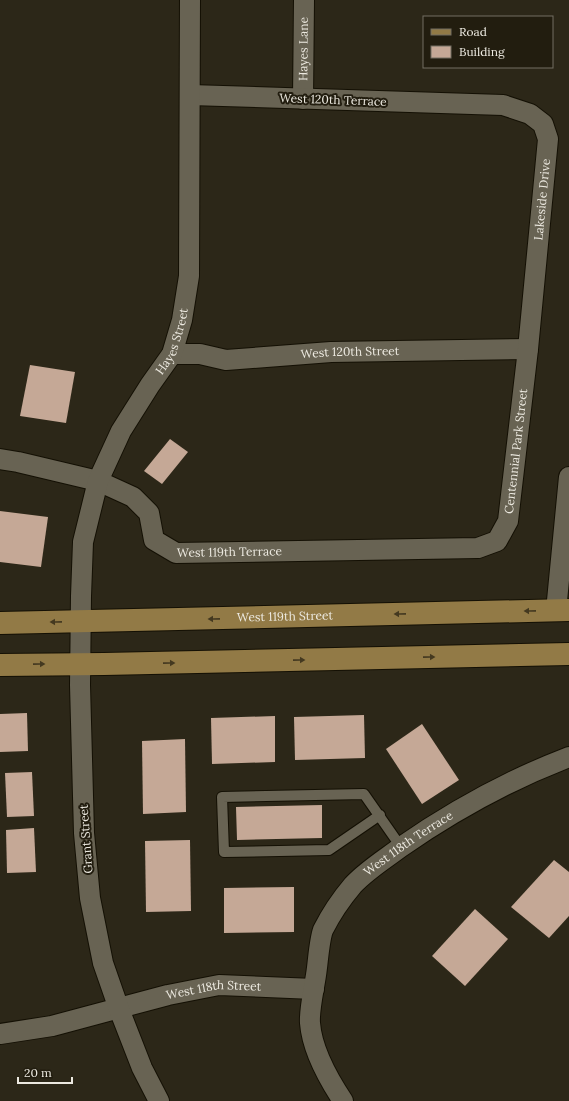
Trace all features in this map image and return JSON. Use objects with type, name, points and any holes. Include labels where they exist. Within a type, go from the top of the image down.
[{"type":"main road","name":"West 119th Street","points":[[0,623],[563,610]]},
{"type":"main road","points":[[0,665],[569,654]]},
{"type":"street","name":"Hayes Street","points":[[80,664],[83,542],[98,481],[121,431],[150,385],[172,354],[182,320],[190,276],[190,0]]},
{"type":"street","name":"Hayes Lane","points":[[303,99],[304,0]]},
{"type":"street","name":"West 120th Terrace","points":[[190,96],[475,104]]},
{"type":"street","name":"Lakeside Drive","points":[[475,104],[503,105],[530,114],[543,124],[548,139],[528,353]]},
{"type":"street","name":"West 120th Street","points":[[172,354],[200,354],[226,360],[331,352],[528,353]]},
{"type":"street","name":"Centennial Park Street","points":[[497,541],[508,521],[528,353]]},
{"type":"street","name":"West 119th Terrace","points":[[0,459],[98,481],[133,497],[149,513],[154,540],[176,553],[478,548],[497,541]]},
{"type":"street","points":[[563,610],[569,477]]},
{"type":"street","name":"Grant Street","points":[[80,664],[84,833],[90,898],[103,963],[118,1009],[142,1068],[159,1101]]},
{"type":"street","name":"West 118th Terrace","points":[[314,989],[323,932],[335,909],[354,885],[370,869],[455,812],[507,783],[569,757]]},
{"type":"street","name":"West 118th Street","points":[[0,1034],[52,1026],[168,995],[219,985],[314,989]]},
{"type":"street","points":[[314,989],[310,1023],[316,1049],[330,1081],[343,1101]]},
{"type":"lane","points":[[380,815],[329,850],[224,852],[222,797],[364,794],[380,815],[401,847]]},
{"type":"building","points":[[30,365],[75,372],[66,423],[20,416]]},
{"type":"building","points":[[170,439],[188,452],[162,484],[144,471]]},
{"type":"building","points":[[0,511],[48,517],[41,567],[0,562]]},
{"type":"building","points":[[27,713],[28,751],[0,752],[0,714]]},
{"type":"building","points":[[364,715],[365,758],[295,760],[294,717]]},
{"type":"building","points":[[275,716],[275,762],[212,764],[211,718]]},
{"type":"building","points":[[422,724],[459,780],[422,804],[386,749]]},
{"type":"building","points":[[185,739],[186,812],[143,814],[142,741]]},
{"type":"building","points":[[32,772],[34,816],[7,817],[5,773]]},
{"type":"building","points":[[322,805],[322,838],[237,840],[236,807]]},
{"type":"building","points":[[34,828],[36,872],[7,873],[6,830]]},
{"type":"building","points":[[190,840],[191,911],[146,912],[145,841]]},
{"type":"building","points":[[554,860],[569,872],[569,916],[549,938],[511,907]]},
{"type":"building","points":[[294,887],[294,932],[224,933],[224,888]]},
{"type":"building","points":[[475,909],[508,939],[465,986],[432,956]]}]
